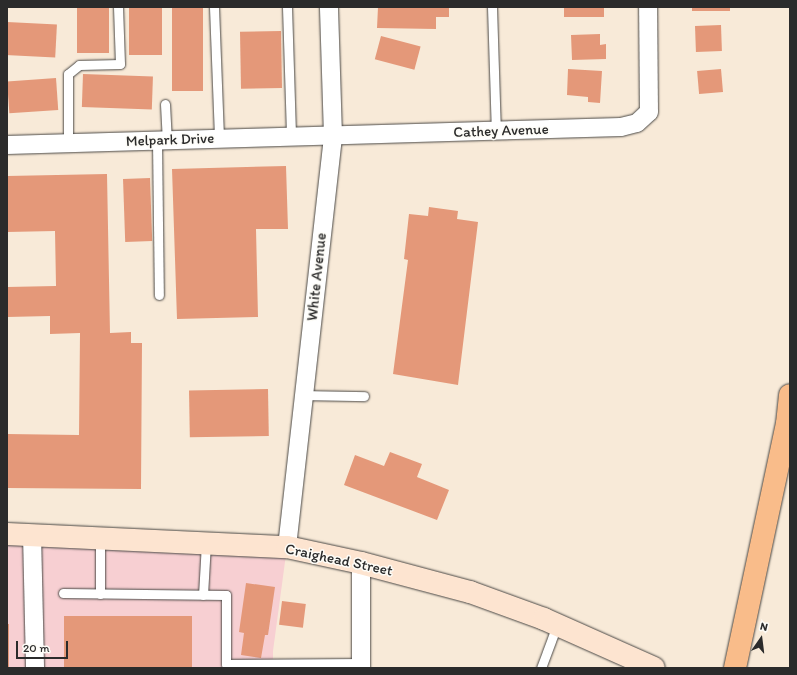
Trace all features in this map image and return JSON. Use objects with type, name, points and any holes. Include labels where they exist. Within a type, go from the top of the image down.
[{"type":"highway","points":[[735,668],[787,424],[790,395]]},
{"type":"street","name":"White Avenue","points":[[287,547],[333,136],[329,7]]},
{"type":"street","name":"Cathey Avenue","points":[[333,136],[621,127],[637,123],[649,112],[648,7]]},
{"type":"street","name":"Melpark Drive","points":[[7,145],[333,136]]},
{"type":"street","name":"Craighead Street","points":[[7,534],[287,547],[361,563],[470,592],[557,625],[644,666]]},
{"type":"street","points":[[32,534],[35,668]]},
{"type":"street","points":[[361,563],[361,666]]},
{"type":"lane","points":[[68,143],[68,74],[80,65],[120,64],[118,7]]},
{"type":"lane","points":[[214,7],[219,138]]},
{"type":"lane","points":[[287,7],[291,137]]},
{"type":"lane","points":[[492,7],[496,131]]},
{"type":"lane","points":[[159,295],[162,140],[165,104]]},
{"type":"lane","points":[[304,395],[364,396]]},
{"type":"lane","points":[[100,538],[100,594]]},
{"type":"lane","points":[[203,595],[206,543]]},
{"type":"lane","points":[[63,593],[226,595],[226,664],[361,666]]},
{"type":"lane","points":[[544,666],[557,625]]},
{"type":"shaded area","points":[[7,534],[287,547],[273,651],[273,668],[7,668]]},
{"type":"building","points":[[77,7],[109,7],[109,53],[77,53]]},
{"type":"building","points":[[129,7],[162,7],[162,55],[129,55]]},
{"type":"building","points":[[172,7],[203,7],[203,91],[172,91]]},
{"type":"building","points":[[378,7],[449,7],[449,17],[436,17],[436,29],[377,28]]},
{"type":"building","points":[[564,7],[604,7],[604,17],[564,17]]},
{"type":"building","points":[[692,7],[730,7],[730,11],[692,11]]},
{"type":"building","points":[[7,22],[57,25],[55,58],[7,55]]},
{"type":"building","points":[[721,25],[722,51],[696,52],[695,26]]},
{"type":"building","points":[[281,31],[282,88],[241,89],[240,32]]},
{"type":"building","points":[[600,34],[600,45],[606,44],[606,59],[572,60],[571,35]]},
{"type":"building","points":[[381,36],[421,47],[414,70],[375,59]]},
{"type":"building","points":[[568,69],[602,71],[600,103],[588,102],[588,97],[567,95]]},
{"type":"building","points":[[721,69],[723,92],[699,94],[697,71]]},
{"type":"building","points":[[83,74],[153,76],[152,109],[82,107]]},
{"type":"building","points":[[56,78],[58,110],[9,113],[7,81]]},
{"type":"building","points":[[286,166],[288,229],[256,229],[258,317],[177,319],[172,169]]},
{"type":"building","points":[[107,174],[110,333],[131,332],[131,343],[142,343],[141,489],[7,488],[7,434],[79,435],[80,333],[50,334],[50,316],[7,317],[7,287],[56,286],[55,231],[7,232],[7,176]]},
{"type":"building","points":[[150,178],[152,241],[125,242],[123,179]]},
{"type":"building","points":[[429,207],[458,211],[457,219],[478,222],[458,385],[393,374],[408,260],[404,259],[409,214],[428,216]]},
{"type":"building","points":[[268,389],[269,436],[190,437],[189,390]]},
{"type":"building","points":[[390,452],[422,464],[417,477],[449,490],[437,520],[344,485],[355,455],[384,466]]},
{"type":"building","points":[[246,583],[275,587],[268,635],[265,635],[261,658],[241,655],[244,633],[239,632]]},
{"type":"building","points":[[282,601],[306,604],[303,628],[279,625]]},
{"type":"building","points":[[64,616],[192,616],[192,668],[64,668]]},
{"type":"building","points":[[7,624],[9,624],[9,668],[7,668]]}]
